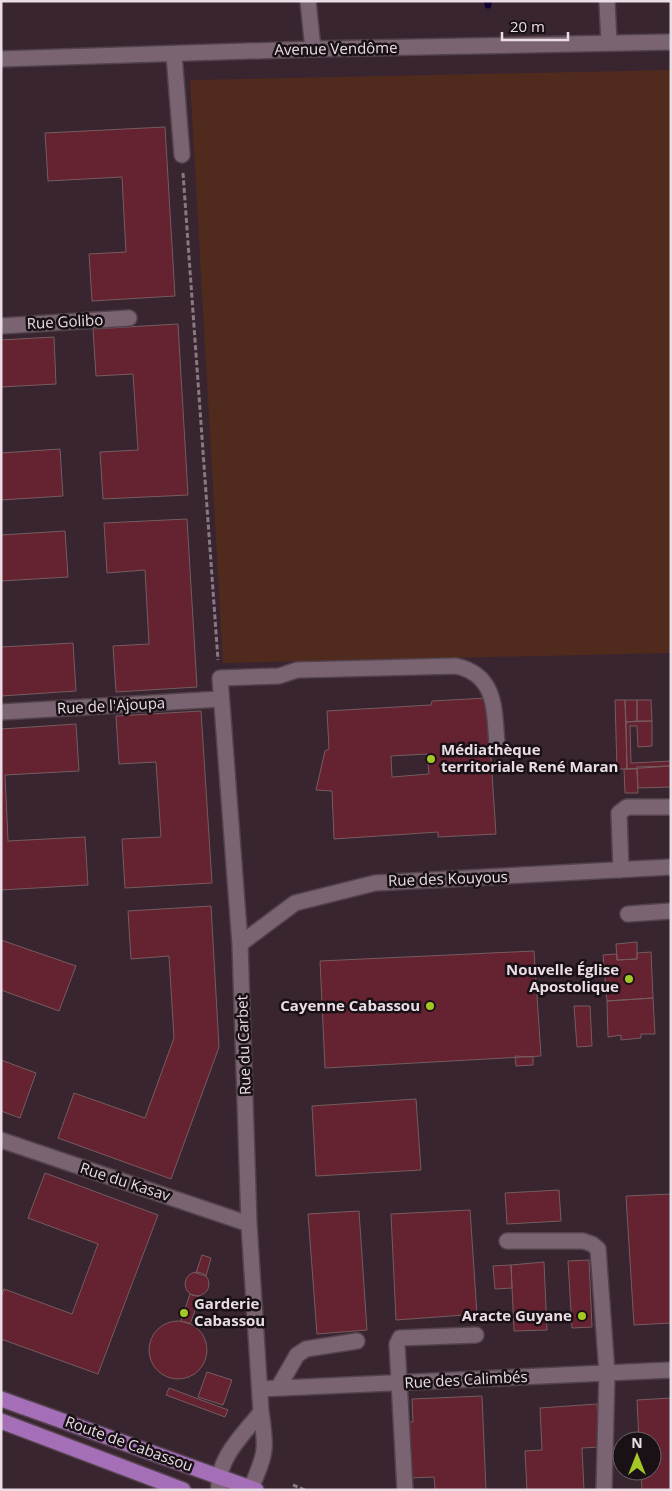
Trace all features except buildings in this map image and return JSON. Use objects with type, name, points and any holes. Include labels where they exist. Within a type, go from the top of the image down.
[{"type":"main road","name":"Route de Cabassou","points":[[1,1399],[218,1483],[252,1489]]},
{"type":"main road","name":"Route de Cabassou","points":[[1,1421],[183,1490]]},
{"type":"street","points":[[308,1],[313,49]]},
{"type":"street","points":[[607,1],[609,43]]},
{"type":"street","name":"Avenue Vendôme","points":[[1,59],[174,55],[313,49],[671,42]]},
{"type":"street","points":[[174,55],[182,155]]},
{"type":"street","name":"Rue Golibo","points":[[1,326],[129,318]]},
{"type":"street","points":[[220,678],[279,676],[297,670],[456,666],[471,669],[485,682],[492,700],[497,744]]},
{"type":"street","name":"Rue du Carbet","points":[[220,678],[240,944],[249,1224],[261,1412],[265,1440],[265,1456],[252,1489]]},
{"type":"street","name":"Rue de l'Ajoupa","points":[[1,712],[221,699]]},
{"type":"street","points":[[621,870],[619,813],[627,807],[671,807]]},
{"type":"street","name":"Rue des Kouyous","points":[[240,944],[295,902],[375,883],[671,867]]},
{"type":"street","points":[[628,914],[671,911]]},
{"type":"street","name":"Rue du Kasav","points":[[1,1140],[249,1224]]},
{"type":"street","points":[[507,1241],[582,1241],[592,1244],[598,1249],[607,1373],[604,1490]]},
{"type":"street","points":[[405,1490],[400,1384],[396,1350],[400,1338],[476,1336]]},
{"type":"street","points":[[278,1388],[297,1355],[306,1350],[357,1341]]},
{"type":"street","name":"Rue des Calimbés","points":[[260,1389],[671,1370]]},
{"type":"street","points":[[218,1483],[222,1464],[261,1412]]},
{"type":"path","points":[[182,155],[220,678]]},
{"type":"path","points":[[293,1485],[305,1490]]},
{"type":"shaded area","points":[[671,70],[671,653],[223,663],[190,80]]},
{"type":"place","name":"Médiathèque territoriale René Maran","points":[[431,759]]},
{"type":"place","name":"Nouvelle Église Apostolique","points":[[629,979]]},
{"type":"place","name":"Cayenne Cabassou","points":[[430,1006]]},
{"type":"place","name":"Garderie Cabassou","points":[[184,1313]]},
{"type":"place","name":"Aracte Guyane","points":[[582,1316]]}]
